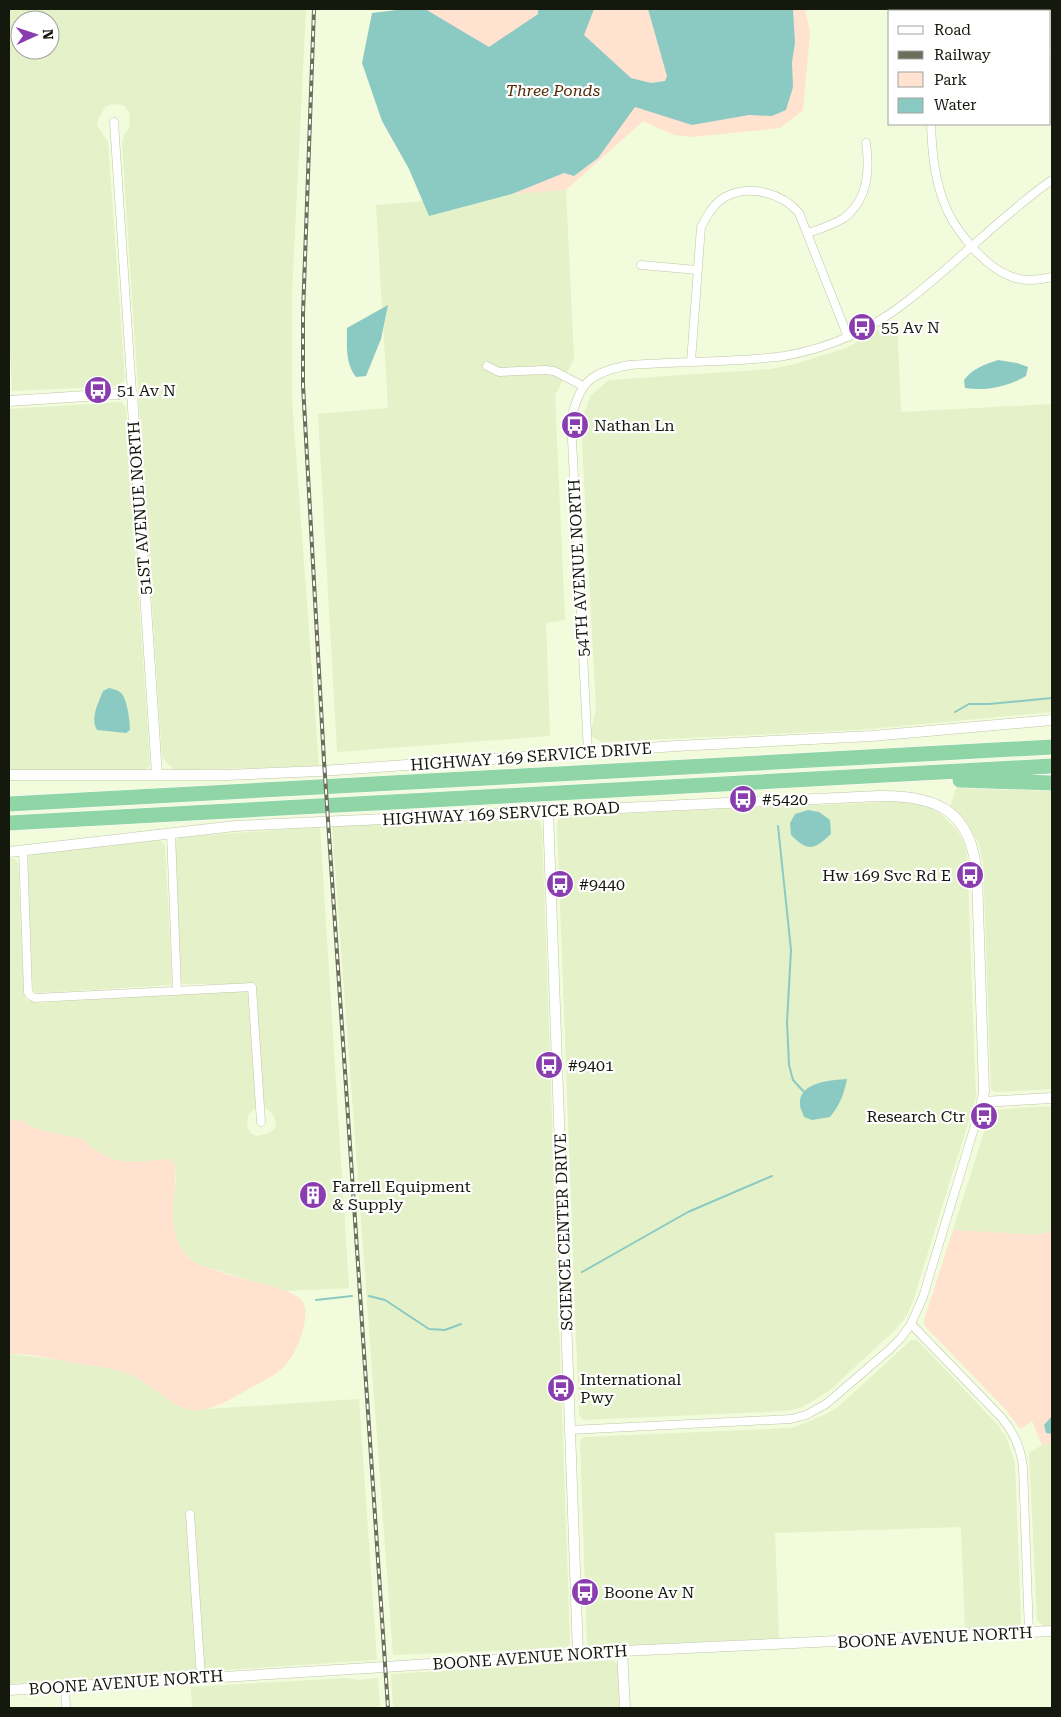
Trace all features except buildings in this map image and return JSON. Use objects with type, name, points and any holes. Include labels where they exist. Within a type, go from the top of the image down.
[{"type":"highway","points":[[900,756],[1052,737]]},
{"type":"highway","points":[[9,804],[1052,747]]},
{"type":"highway","points":[[9,823],[1052,766]]},
{"type":"highway","points":[[871,776],[915,779],[1052,782]]},
{"type":"highway","points":[[9,794],[80,794],[112,798]]},
{"type":"highway","points":[[9,830],[88,818]]},
{"type":"street","name":"51ST AVENUE NORTH","points":[[114,122],[157,775]]},
{"type":"street","points":[[931,125],[935,170],[943,202],[959,231],[988,263],[1010,276],[1033,280],[1052,277]]},
{"type":"street","points":[[808,233],[843,218],[859,200],[865,187],[868,172],[866,143]]},
{"type":"street","points":[[487,366],[499,372],[554,371],[583,386],[602,372],[622,366],[760,359],[784,356],[813,349],[848,337],[877,322],[910,300],[1052,180]]},
{"type":"street","points":[[691,362],[701,228],[706,216],[714,206],[732,194],[760,192],[771,194],[784,199],[799,213],[848,337]]},
{"type":"street","points":[[641,264],[697,270]]},
{"type":"street","name":"54TH AVENUE NORTH","points":[[583,386],[575,401],[570,420],[588,752]]},
{"type":"street","points":[[9,400],[132,393]]},
{"type":"street","name":"HIGHWAY 169 SERVICE DRIVE","points":[[9,775],[226,775],[293,772],[588,752],[872,736],[1052,720]]},
{"type":"street","name":"HIGHWAY 169 SERVICE ROAD","points":[[9,852],[235,826],[908,796],[931,802],[948,812],[965,830],[975,856],[984,1092],[982,1102]]},
{"type":"street","name":"SCIENCE CENTER DRIVE","points":[[548,811],[578,1654]]},
{"type":"street","points":[[171,833],[177,990]]},
{"type":"street","points":[[23,850],[28,992],[31,996],[35,998],[252,987],[261,1122]]},
{"type":"street","points":[[570,1430],[791,1420],[806,1415],[826,1404],[889,1350],[911,1324],[923,1296],[982,1102],[1052,1098]]},
{"type":"street","points":[[911,1324],[1001,1416],[1017,1443],[1023,1467],[1029,1633]]},
{"type":"street","points":[[190,1514],[201,1677]]},
{"type":"street","name":"BOONE AVENUE NORTH","points":[[9,1690],[622,1651],[1052,1632]]},
{"type":"street","points":[[622,1651],[625,1708]]},
{"type":"street","points":[[65,1686],[66,1708]]},
{"type":"shaded area","points":[[9,9],[306,9],[292,293],[292,400],[319,766],[181,770],[174,769],[162,757],[122,144],[124,135],[129,129],[130,120],[129,112],[123,105],[112,104],[105,107],[98,119],[97,125],[108,142],[125,380],[118,386],[12,391],[9,323]]},
{"type":"shaded area","points":[[566,190],[574,359],[555,395],[565,620],[546,623],[550,736],[337,752],[318,414],[388,408],[376,205]]},
{"type":"shaded area","points":[[897,320],[901,412],[1052,404],[1052,712],[858,730],[601,742],[590,735],[596,709],[581,423],[590,396],[609,380],[770,369],[795,364],[846,348]]},
{"type":"shaded area","points":[[122,402],[126,408],[150,765],[145,771],[9,770],[9,409]]},
{"type":"shaded area","points":[[958,783],[1052,787],[1052,1089],[995,1092],[991,1089],[983,861],[978,842],[965,821],[950,807]]},
{"type":"shaded area","points":[[908,801],[941,814],[956,829],[964,842],[967,855],[976,1097],[907,1315],[896,1329],[829,1391],[803,1407],[787,1411],[583,1420],[579,1415],[557,823],[559,819],[565,816]]},
{"type":"shaded area","points":[[532,818],[540,821],[542,827],[570,1643],[567,1648],[393,1655],[332,826]]},
{"type":"shaded area","points":[[320,827],[349,1288],[286,1291],[200,1265],[186,1255],[176,1240],[172,1216],[176,1178],[175,1165],[169,1159],[134,1162],[114,1160],[89,1146],[83,1139],[41,1130],[23,1121],[13,1120],[9,1122],[9,858],[15,859],[18,863],[24,995],[26,1000],[37,1003],[244,991],[248,993],[256,1104],[249,1114],[247,1121],[248,1129],[257,1136],[266,1134],[274,1129],[276,1125],[272,1113],[264,1104],[255,984],[182,983],[180,978],[175,842],[180,837]]},
{"type":"shaded area","points":[[160,840],[165,845],[172,982],[170,985],[35,992],[33,989],[27,861],[29,857],[33,854]]},
{"type":"shaded area","points":[[1052,1106],[1052,1230],[1038,1235],[953,1230],[991,1110]]},
{"type":"shaded area","points":[[911,1340],[917,1340],[997,1424],[1006,1437],[1015,1463],[1020,1625],[965,1630],[961,1527],[775,1533],[779,1638],[591,1647],[588,1645],[581,1439],[585,1437],[792,1428],[838,1407]]},
{"type":"shaded area","points":[[9,1354],[119,1370],[137,1377],[174,1404],[194,1410],[359,1399],[377,1660],[9,1684]]},
{"type":"shaded area","points":[[1052,1443],[1052,1626],[1043,1626],[1037,1620],[1029,1453],[1042,1445]]},
{"type":"shaded area","points":[[613,1660],[619,1666],[621,1708],[393,1708],[391,1674]]},
{"type":"shaded area","points":[[346,1678],[359,1680],[378,1678],[380,1708],[192,1708],[191,1687]]},
{"type":"green space","name":"Three Ponds","points":[[427,9],[805,9],[810,32],[803,110],[780,128],[692,137],[674,135],[643,121],[566,190],[512,194]]},
{"type":"green space","points":[[13,1120],[23,1121],[41,1130],[83,1139],[89,1146],[114,1160],[134,1162],[169,1159],[175,1165],[173,1221],[178,1242],[184,1253],[190,1259],[211,1269],[271,1286],[293,1294],[302,1301],[305,1310],[303,1329],[294,1352],[285,1365],[273,1375],[226,1402],[201,1410],[194,1410],[170,1401],[135,1377],[108,1368],[36,1356],[9,1354],[9,1122]]},
{"type":"green space","points":[[953,1230],[1038,1235],[1052,1230],[1052,1443],[1042,1445],[1032,1421],[1020,1429],[1006,1410],[925,1326],[924,1320]]},
{"type":"water","name":"Three Ponds","points":[[405,9],[425,9],[489,47],[538,14],[538,9],[594,9],[584,35],[631,78],[651,83],[665,81],[667,76],[648,9],[793,9],[795,43],[792,62],[793,87],[786,110],[772,116],[749,115],[692,125],[635,107],[598,158],[574,176],[564,173],[512,194],[429,216],[409,169],[382,121],[362,63],[372,13]]},
{"type":"water","points":[[388,305],[381,339],[366,376],[356,377],[348,360],[347,328]]},
{"type":"water","points":[[998,360],[1028,367],[1026,376],[1012,383],[997,387],[965,388],[964,380],[971,373],[979,367]]},
{"type":"water","points":[[109,688],[120,692],[125,700],[130,730],[126,733],[97,730],[95,725],[97,706],[103,691]]},
{"type":"water","points":[[808,810],[819,812],[830,820],[831,834],[820,843],[811,847],[802,844],[791,835],[790,823],[795,814]]},
{"type":"water","points":[[847,1079],[841,1099],[830,1117],[812,1120],[804,1117],[800,1105],[804,1091],[817,1084]]},
{"type":"water","points":[[1052,1416],[1052,1434],[1046,1433],[1044,1425]]},
{"type":"waterway","points":[[955,712],[969,704],[1052,698]]},
{"type":"waterway","points":[[778,826],[791,950],[787,1022],[789,1065],[793,1080],[804,1092]]},
{"type":"waterway","points":[[582,1272],[688,1212],[772,1176]]},
{"type":"waterway","points":[[316,1300],[352,1296]]},
{"type":"waterway","points":[[369,1296],[385,1300],[429,1329],[445,1330],[461,1324]]},
{"type":"railway","points":[[314,9],[303,314],[303,385],[324,761],[388,1708]]},
{"type":"place","name":"55 Av N","points":[[862,327]]},
{"type":"place","name":"51 Av N","points":[[98,390]]},
{"type":"place","name":"Nathan Ln","points":[[575,425]]},
{"type":"place","name":"#5420","points":[[743,799]]},
{"type":"place","name":"Hw 169 Svc Rd E","points":[[970,875]]},
{"type":"place","name":"#9440","points":[[560,884]]},
{"type":"place","name":"#9401","points":[[549,1065]]},
{"type":"place","name":"Research Ctr","points":[[984,1116]]},
{"type":"place","name":"Farrell Equipment & Supply","points":[[313,1195]]},
{"type":"place","name":"International Pwy","points":[[561,1388]]},
{"type":"place","name":"Boone Av N","points":[[585,1592]]}]
